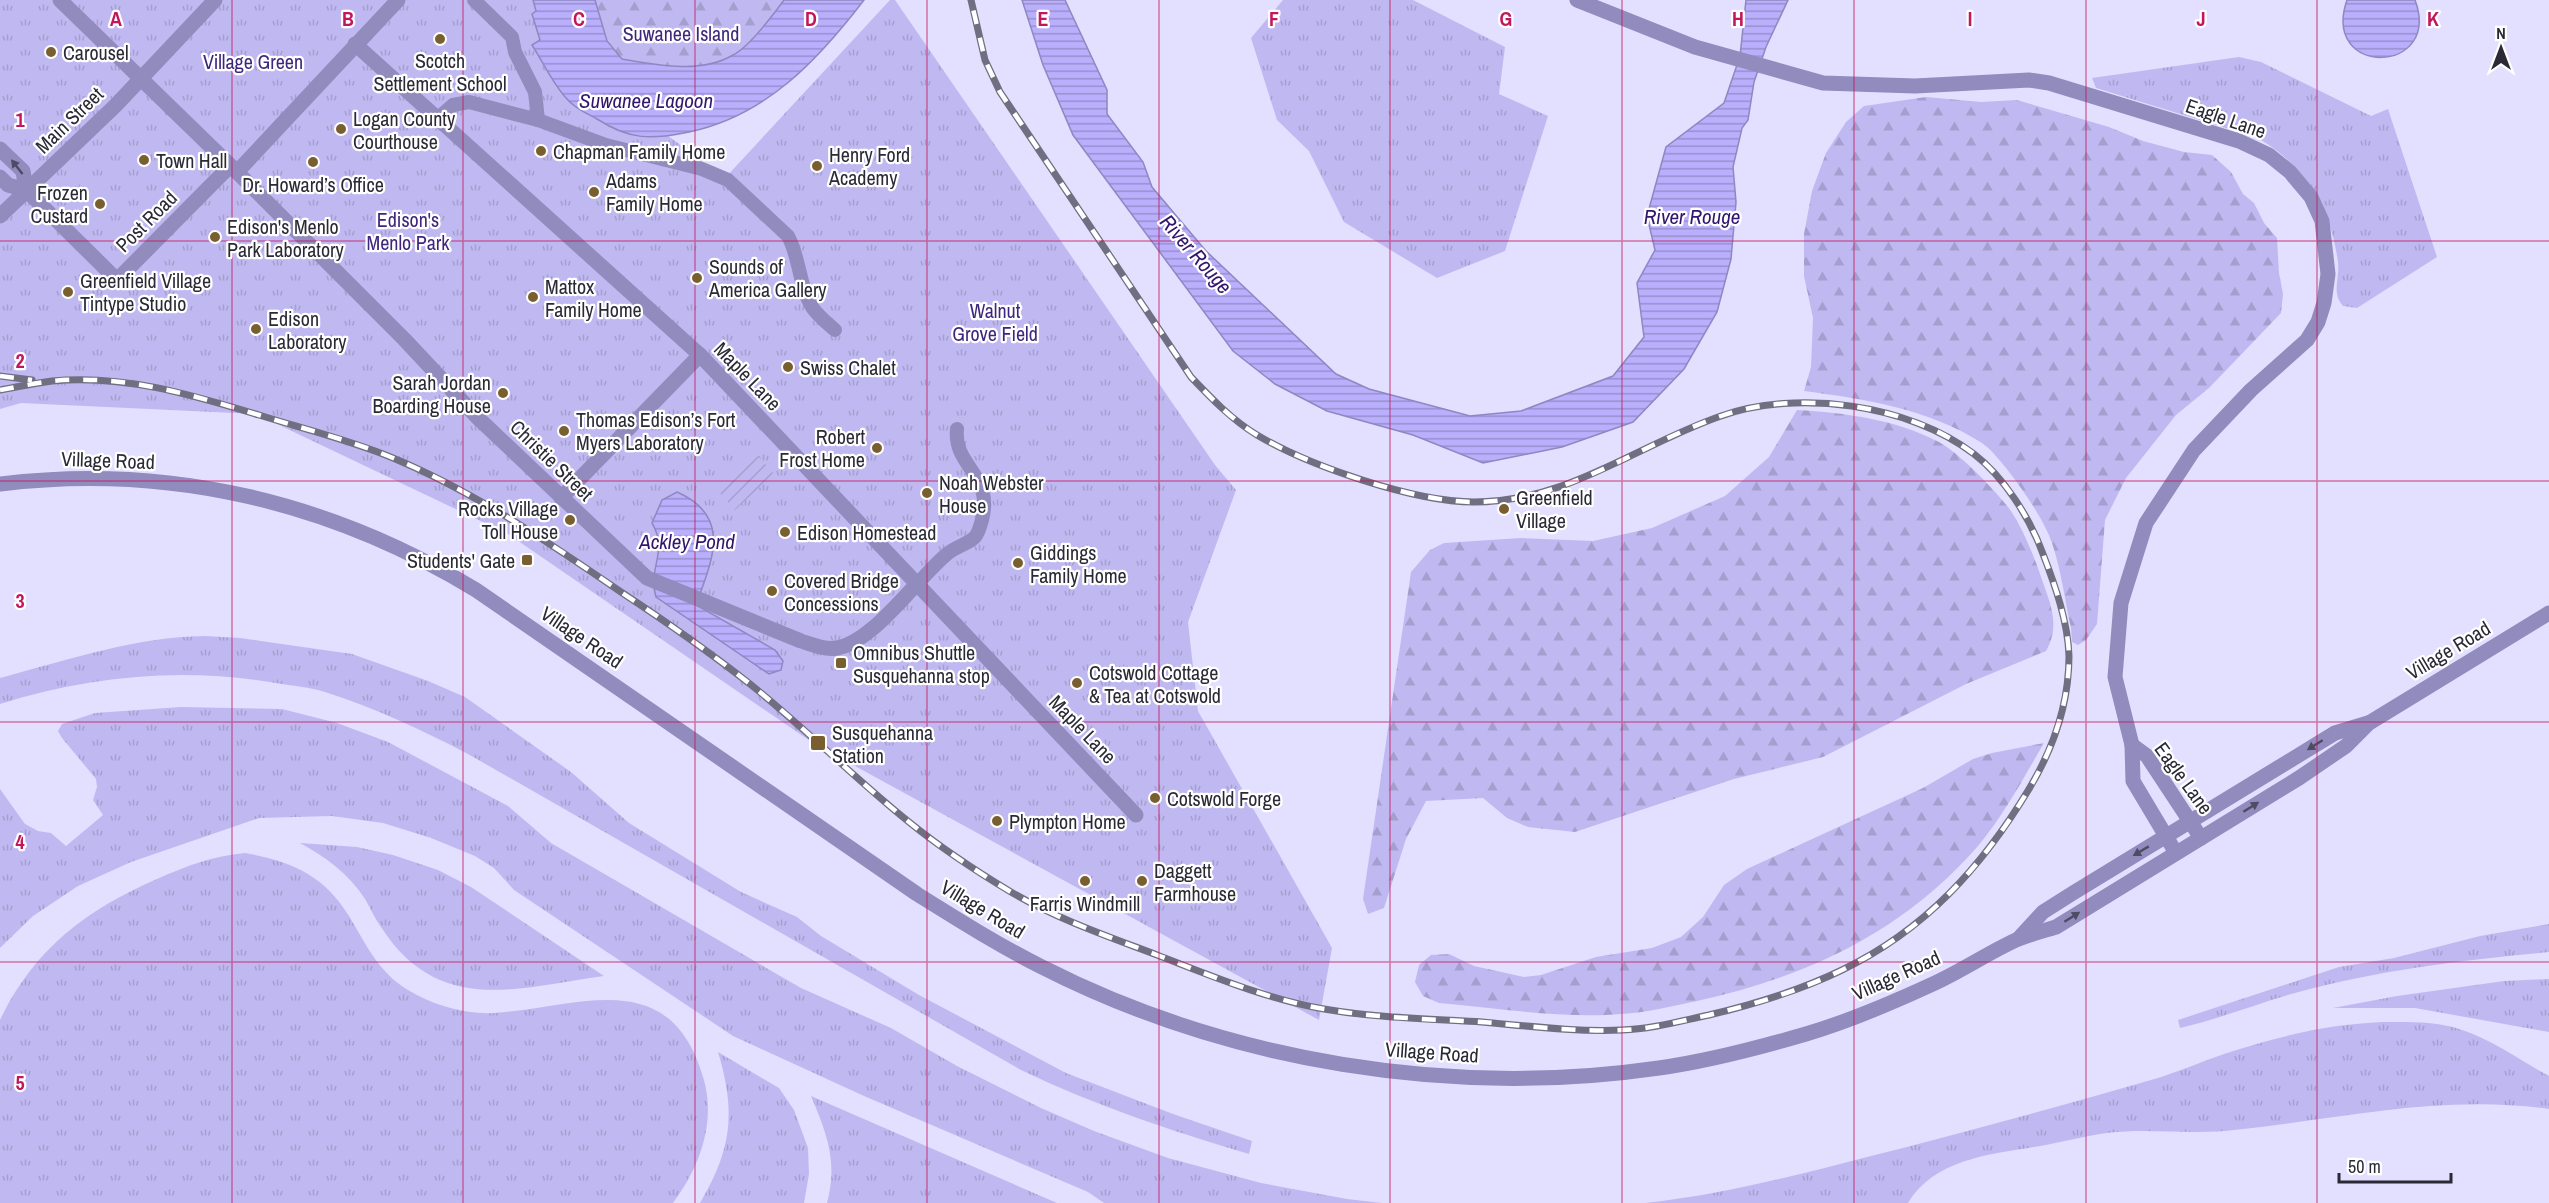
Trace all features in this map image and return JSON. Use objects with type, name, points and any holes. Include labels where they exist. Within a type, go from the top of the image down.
[{"type":"street","name":"Christie Street","points":[[60,0],[234,169],[404,339],[478,418],[647,578],[820,648],[836,648],[851,644],[917,584]]},
{"type":"street","name":"Main Street","points":[[0,216],[141,79],[215,0]]},
{"type":"street","points":[[355,44],[398,0]]},
{"type":"street","points":[[474,0],[512,37],[515,52],[536,92],[538,120]]},
{"type":"street","name":"Eagle Lane","points":[[1577,0],[1695,47],[1823,83],[1915,86],[2029,80],[2049,83],[2239,141],[2269,155],[2290,171],[2311,197],[2322,221],[2328,274],[2324,303],[2318,322],[2307,340],[2251,390],[2194,450],[2145,523],[2121,603],[2115,677],[2132,745],[2133,781],[2176,853]]},
{"type":"street","name":"Maple Lane","points":[[355,44],[700,355],[1136,815]]},
{"type":"street","name":"Post Road","points":[[26,190],[117,280],[311,95],[355,44]]},
{"type":"street","points":[[437,118],[453,105],[469,102],[538,120],[606,145],[702,169],[728,180],[788,236],[795,248],[812,307],[835,330]]},
{"type":"street","points":[[0,149],[23,171],[26,190],[8,185],[0,177]]},
{"type":"street","points":[[561,498],[700,355]]},
{"type":"street","points":[[917,584],[947,554],[974,538],[979,531],[983,516],[985,501],[983,488],[960,450],[957,429]]},
{"type":"street","name":"Village Road","points":[[0,484],[66,478],[104,478],[212,489],[285,504],[321,515],[385,540],[448,572],[496,602],[917,894],[1042,967],[1129,1006],[1212,1034],[1270,1050],[1364,1067],[1445,1075],[1548,1078],[1659,1068],[1757,1047],[1850,1018],[1935,983],[2018,939],[2056,927],[2346,747],[2369,723],[2549,613]]},
{"type":"street","name":"Village Road","points":[[2018,939],[2043,912],[2166,836],[2335,733],[2369,723]]},
{"type":"street","name":"Eagle Lane","points":[[2132,745],[2147,756],[2201,838]]},
{"type":"green space","points":[[0,0],[538,0],[540,41],[725,178],[890,0],[895,0],[1215,465],[1236,490],[1188,622],[1198,711],[1332,948],[1319,1020],[813,743],[508,534],[256,414],[21,403],[0,409]]},
{"type":"green space","name":"Suwanee Island","points":[[595,0],[784,0],[753,38],[733,55],[707,64],[678,66],[622,59],[607,41]]},
{"type":"green space","points":[[1283,0],[1413,0],[1505,47],[1499,94],[1548,116],[1505,251],[1437,278],[1344,222],[1309,151],[1277,120],[1251,38]]},
{"type":"green space","points":[[2239,57],[2261,62],[2371,116],[2388,109],[2437,257],[2357,308],[2343,306],[2337,296],[2338,262],[2334,242],[2322,206],[2302,175],[2275,149],[2258,138],[2096,88],[2092,78]]},
{"type":"green space","points":[[1926,97],[1981,102],[2017,100],[2109,127],[2143,141],[2184,152],[2212,155],[2231,172],[2243,194],[2254,203],[2264,223],[2277,238],[2283,294],[2281,313],[2209,388],[2176,415],[2126,478],[2105,520],[2097,624],[2086,640],[2078,645],[2072,642],[2058,565],[2047,531],[2018,484],[1990,449],[1962,431],[1896,407],[1804,391],[1811,367],[1813,318],[1804,276],[1804,234],[1812,191],[1826,153],[1846,122],[1864,106]]},
{"type":"green space","points":[[1797,410],[1870,418],[1905,428],[1947,447],[1975,472],[2002,499],[2013,514],[2035,560],[2052,614],[2053,632],[2046,651],[1966,684],[1823,757],[1734,779],[1575,832],[1528,827],[1507,818],[1483,798],[1426,801],[1406,839],[1384,908],[1368,914],[1363,899],[1411,572],[1430,550],[1444,543],[1521,538],[1593,541],[1652,528],[1725,496],[1769,457]]},
{"type":"green space","points":[[756,454],[774,474],[735,510],[717,490]]},
{"type":"green space","points":[[179,637],[240,638],[352,654],[465,697],[571,772],[629,823],[741,892],[797,917],[821,936],[919,995],[1066,1073],[1252,1141],[1249,1154],[1133,1116],[1077,1095],[1021,1070],[468,754],[398,720],[344,698],[313,689],[241,678],[171,675],[102,681],[34,694],[0,704],[0,678],[78,656],[128,645]]},
{"type":"green space","points":[[181,707],[282,709],[337,723],[388,742],[508,806],[551,843],[801,988],[891,1028],[957,1066],[1041,1108],[1094,1131],[1168,1158],[1261,1183],[1382,1203],[1104,1203],[1088,1192],[864,1096],[733,1036],[514,890],[494,868],[475,856],[431,838],[383,823],[332,816],[259,818],[131,862],[78,886],[33,916],[0,948],[0,789],[25,824],[38,831],[51,833],[66,846],[103,815],[93,800],[97,787],[96,779],[62,738],[58,731],[62,724],[95,713]]},
{"type":"green space","points":[[2044,743],[1996,822],[1978,846],[1949,876],[1885,927],[1851,947],[1777,979],[1738,991],[1669,1007],[1599,1015],[1554,1014],[1439,1003],[1423,996],[1415,982],[1419,965],[1431,955],[1449,954],[1474,966],[1524,977],[1541,975],[1596,957],[1652,948],[1681,937],[1703,917],[1724,885],[1747,869],[1923,788],[1973,759]]},
{"type":"green space","points":[[300,843],[357,847],[393,855],[438,870],[471,887],[604,976],[540,986],[481,989],[454,985],[428,974],[403,955],[379,924],[359,890],[344,874],[328,860]]},
{"type":"green space","points":[[245,853],[277,860],[317,880],[339,902],[374,957],[389,975],[408,990],[428,1000],[461,1011],[495,1013],[559,1004],[619,1000],[646,1006],[669,1019],[689,1043],[704,1080],[708,1113],[703,1145],[690,1175],[673,1203],[0,1203],[0,1020],[29,972],[65,934],[107,904],[189,866],[222,856]]},
{"type":"green space","points":[[2549,924],[2549,952],[2453,962],[2357,978],[2295,993],[2180,1028],[2178,1020],[2339,967],[2394,958],[2480,936]]},
{"type":"green space","points":[[2549,979],[2549,1032],[2415,1008],[2333,1008],[2397,996],[2504,981]]},
{"type":"green space","points":[[2383,1022],[2423,1023],[2453,1027],[2496,1045],[2549,1076],[2549,1109],[2509,1105],[2430,1106],[2218,1131],[2139,1131],[2098,1134],[2003,1152],[1949,1167],[1933,1176],[1919,1188],[1908,1203],[1645,1203],[1757,1184],[1938,1139],[2151,1080],[2224,1054],[2283,1037],[2342,1025]]},
{"type":"green space","points":[[718,1052],[779,1088],[794,1110],[808,1148],[809,1174],[804,1203],[700,1203],[719,1165],[728,1130],[727,1093]]},
{"type":"green space","points":[[811,1096],[1057,1203],[827,1203],[831,1161],[822,1123]]},
{"type":"water","name":"Suwanee Lagoon","points":[[533,0],[595,0],[607,41],[622,59],[650,64],[693,66],[720,61],[739,51],[753,38],[784,0],[864,0],[809,64],[766,99],[717,124],[689,132],[652,137],[620,131],[581,110],[567,99],[532,45],[540,40],[532,14],[536,11]]},
{"type":"water","name":"River Rouge","points":[[1022,0],[1065,0],[1107,90],[1107,114],[1143,162],[1152,187],[1206,251],[1336,374],[1369,389],[1470,416],[1521,411],[1613,376],[1644,337],[1637,283],[1655,250],[1647,216],[1666,147],[1724,103],[1740,56],[1746,0],[1788,0],[1766,47],[1754,82],[1748,120],[1742,128],[1733,167],[1736,202],[1731,259],[1717,312],[1684,369],[1633,422],[1562,447],[1483,463],[1413,435],[1327,411],[1275,384],[1233,351],[1073,135],[1043,65]]},
{"type":"water","points":[[2347,0],[2415,0],[2419,25],[2412,43],[2399,54],[2381,57],[2364,54],[2350,43],[2343,25]]},
{"type":"water","name":"Ackley Pond","points":[[677,492],[695,502],[706,514],[712,527],[714,542],[712,557],[696,605],[775,650],[783,661],[781,670],[769,674],[656,597],[654,577],[659,543],[652,523],[662,500]]},
{"type":"railway","points":[[0,390],[46,382],[79,380],[131,383],[209,400],[344,440],[423,471],[510,519],[686,636],[770,701],[921,832],[1011,892],[1046,911],[1101,934],[1239,986],[1302,1005],[1383,1016],[1570,1029],[1622,1030],[1666,1024],[1709,1015],[1793,991],[1842,970],[1900,936],[1949,894],[1971,870],[2011,818],[2038,774],[2063,708],[2069,656],[2060,604],[2038,540],[2015,499],[1985,463],[1948,437],[1918,423],[1852,406],[1817,403],[1751,408],[1721,416],[1571,482],[1540,493],[1508,499],[1474,502],[1422,496],[1362,480],[1304,459],[1239,423],[1191,377],[1000,92],[985,60],[971,0]]},
{"type":"railway","points":[[0,376],[32,380]]},
{"type":"place","name":"Scotch Settlement School","points":[[440,39]]},
{"type":"place","name":"Carousel","points":[[51,52]]},
{"type":"place","name":"Logan County Courthouse","points":[[341,129]]},
{"type":"place","name":"Chapman Family Home","points":[[541,151]]},
{"type":"place","name":"Town Hall","points":[[144,160]]},
{"type":"place","name":"Dr. Howard’s Office","points":[[313,162]]},
{"type":"place","name":"Henry Ford Academy","points":[[817,166]]},
{"type":"place","name":"Adams Family Home","points":[[594,192]]},
{"type":"place","name":"Frozen Custard","points":[[100,204]]},
{"type":"place","name":"Edison's Menlo Park Laboratory","points":[[215,237]]},
{"type":"place","name":"Sounds of America Gallery","points":[[697,278]]},
{"type":"place","name":"Greenfield Village Tintype Studio","points":[[68,292]]},
{"type":"place","name":"Mattox Family Home","points":[[533,297]]},
{"type":"place","name":"Edison Laboratory","points":[[256,329]]},
{"type":"place","name":"Swiss Chalet","points":[[788,367]]},
{"type":"place","name":"Sarah Jordan Boarding House","points":[[503,393]]},
{"type":"place","name":"Thomas Edison’s Fort Myers Laboratory","points":[[564,431]]},
{"type":"place","name":"Robert Frost Home","points":[[877,448]]},
{"type":"place","name":"Noah Webster House","points":[[927,493]]},
{"type":"place","name":"Greenfield Village","points":[[1504,509]]},
{"type":"place","name":"Rocks Village Toll House","points":[[570,520]]},
{"type":"place","name":"Edison Homestead","points":[[785,532]]},
{"type":"place","name":"Students' Gate","points":[[527,560]]},
{"type":"place","name":"Giddings Family Home","points":[[1018,563]]},
{"type":"place","name":"Covered Bridge Concessions","points":[[772,591]]},
{"type":"place","name":"Omnibus Shuttle Susquehanna stop","points":[[841,663]]},
{"type":"place","name":"Cotswold Cottage & Tea at Cotswold","points":[[1077,683]]},
{"type":"place","name":"Susquehanna Station","points":[[818,743]]},
{"type":"place","name":"Cotswold Forge","points":[[1155,798]]},
{"type":"place","name":"Plympton Home","points":[[997,821]]},
{"type":"place","name":"Farris Windmill","points":[[1085,881]]},
{"type":"place","name":"Daggett Farmhouse","points":[[1142,881]]},
{"type":"park label","name":"Village Green","points":[[253,61]]},
{"type":"park label","name":"Edison's Menlo Park","points":[[408,230]]},
{"type":"park label","name":"Walnut Grove Field","points":[[995,322]]}]
